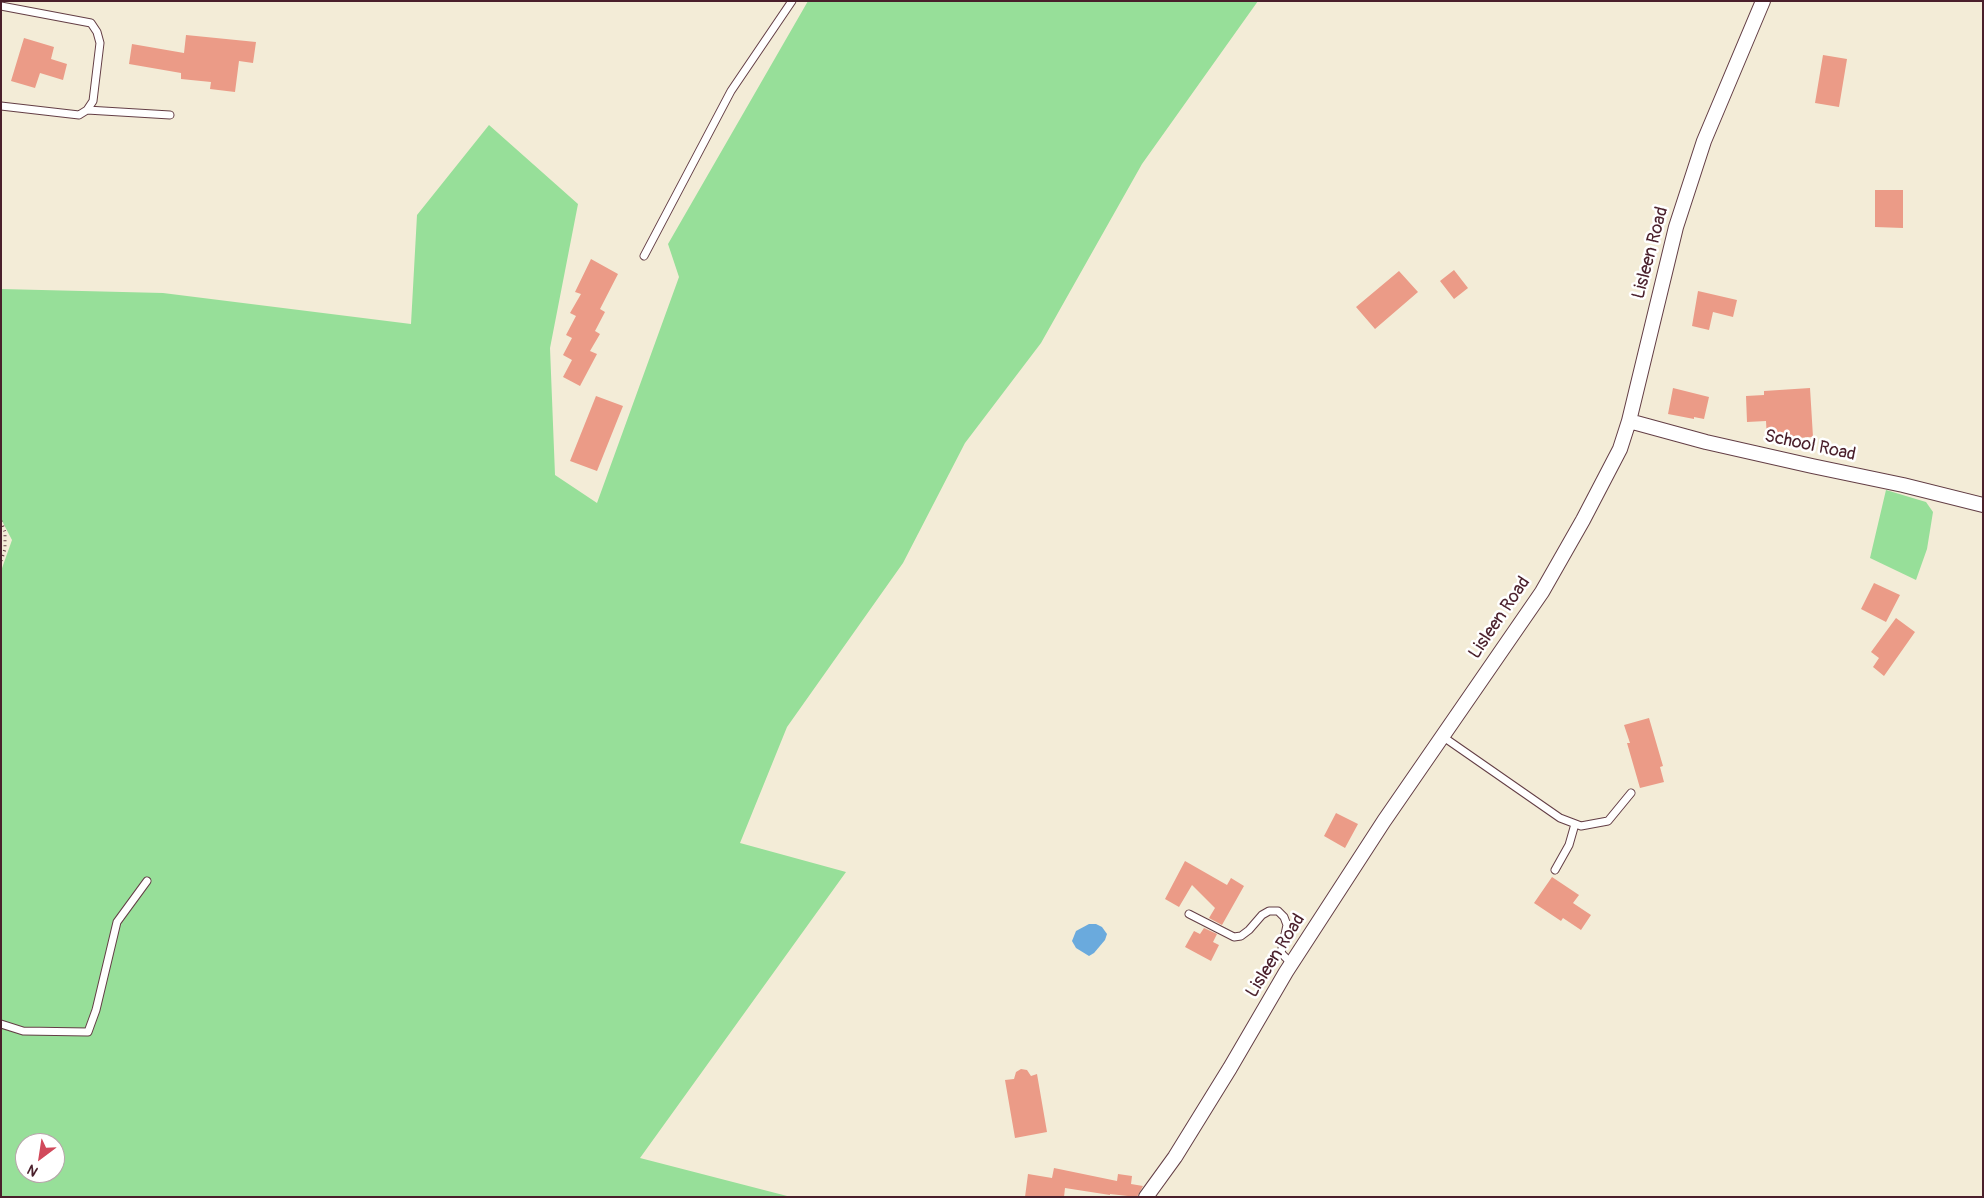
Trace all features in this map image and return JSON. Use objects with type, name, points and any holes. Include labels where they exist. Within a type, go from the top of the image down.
[{"type":"street","name":"Lisleen Road","points":[[1146,1197],[1175,1157],[1292,964],[1384,821],[1542,592],[1583,520],[1620,449],[1629,421],[1676,227],[1704,141],[1762,1]]},
{"type":"street","name":"School Road","points":[[1629,421],[1706,442],[1903,485],[1983,505]]},
{"type":"lane","points":[[644,256],[731,91],[792,1]]},
{"type":"lane","points":[[1,6],[91,23],[97,32],[100,42],[92,101],[87,110],[79,115],[1,106]]},
{"type":"lane","points":[[87,110],[170,115]]},
{"type":"lane","points":[[1442,736],[1560,818],[1581,826],[1608,821],[1631,793]]},
{"type":"lane","points":[[1555,870],[1569,845],[1576,824]]},
{"type":"lane","points":[[1,1024],[23,1031],[88,1032],[96,1010],[117,922],[147,881]]},
{"type":"lane","points":[[1190,914],[1234,937],[1241,936],[1262,915],[1269,911],[1278,912],[1284,917],[1286,925],[1281,953],[1292,964]]},
{"type":"path","points":[[1,521],[5,532],[5,549],[1,561]]},
{"type":"green space","points":[[808,1],[1258,1],[1142,164],[1041,343],[965,443],[903,563],[787,727],[740,843],[846,872],[640,1158],[791,1197],[1,1197],[1,571],[12,540],[1,519],[1,289],[163,293],[411,324],[417,215],[489,125],[578,204],[550,348],[555,475],[597,503],[679,277],[668,244]]},
{"type":"green space","points":[[1886,490],[1926,502],[1933,512],[1927,549],[1916,580],[1870,558]]},
{"type":"water","points":[[1089,924],[1096,924],[1102,927],[1107,934],[1105,940],[1089,956],[1076,948],[1072,941],[1076,931]]},
{"type":"building","points":[[186,35],[256,42],[253,63],[239,61],[235,92],[210,89],[211,82],[181,79],[181,73],[129,64],[132,44],[184,53]]},
{"type":"building","points":[[24,38],[54,47],[51,59],[67,64],[63,80],[40,73],[35,88],[11,81]]},
{"type":"building","points":[[1823,55],[1847,59],[1839,107],[1815,103]]},
{"type":"building","points":[[1875,190],[1903,190],[1903,228],[1875,227]]},
{"type":"building","points":[[591,259],[618,274],[600,309],[605,312],[595,331],[600,334],[590,351],[597,354],[580,386],[563,377],[572,360],[563,355],[572,338],[566,335],[576,316],[570,313],[581,294],[575,292]]},
{"type":"building","points":[[1454,270],[1468,288],[1454,299],[1440,281]]},
{"type":"building","points":[[1399,271],[1418,292],[1375,329],[1356,307]]},
{"type":"building","points":[[1698,291],[1737,300],[1733,317],[1713,312],[1709,330],[1692,326]]},
{"type":"building","points":[[1673,388],[1709,397],[1704,419],[1668,414]]},
{"type":"building","points":[[1810,388],[1813,437],[1767,440],[1766,421],[1747,422],[1746,396],[1764,395],[1764,391]]},
{"type":"building","points":[[596,396],[623,406],[597,471],[570,461]]},
{"type":"building","points":[[1874,583],[1900,595],[1886,622],[1861,609]]},
{"type":"building","points":[[1896,618],[1915,632],[1884,676],[1873,667],[1879,658],[1871,652]]},
{"type":"building","points":[[1649,718],[1663,766],[1660,767],[1664,782],[1640,788],[1627,743],[1630,743],[1624,725]]},
{"type":"building","points":[[1336,813],[1358,824],[1345,848],[1324,836]]},
{"type":"building","points":[[1185,861],[1227,885],[1231,878],[1244,886],[1222,925],[1209,918],[1215,908],[1192,885],[1179,907],[1165,899]]},
{"type":"building","points":[[1552,877],[1579,895],[1573,903],[1591,915],[1581,930],[1563,918],[1561,921],[1534,903]]},
{"type":"building","points":[[1204,928],[1217,934],[1213,942],[1219,945],[1211,961],[1185,947],[1194,931],[1200,934]]},
{"type":"building","points":[[1021,1069],[1027,1070],[1031,1076],[1037,1074],[1047,1132],[1015,1138],[1005,1080],[1014,1079],[1016,1072]]},
{"type":"building","points":[[1054,1168],[1117,1181],[1118,1174],[1132,1176],[1131,1184],[1143,1186],[1137,1197],[1065,1188],[1064,1197],[1025,1197],[1028,1174],[1052,1178]]}]
